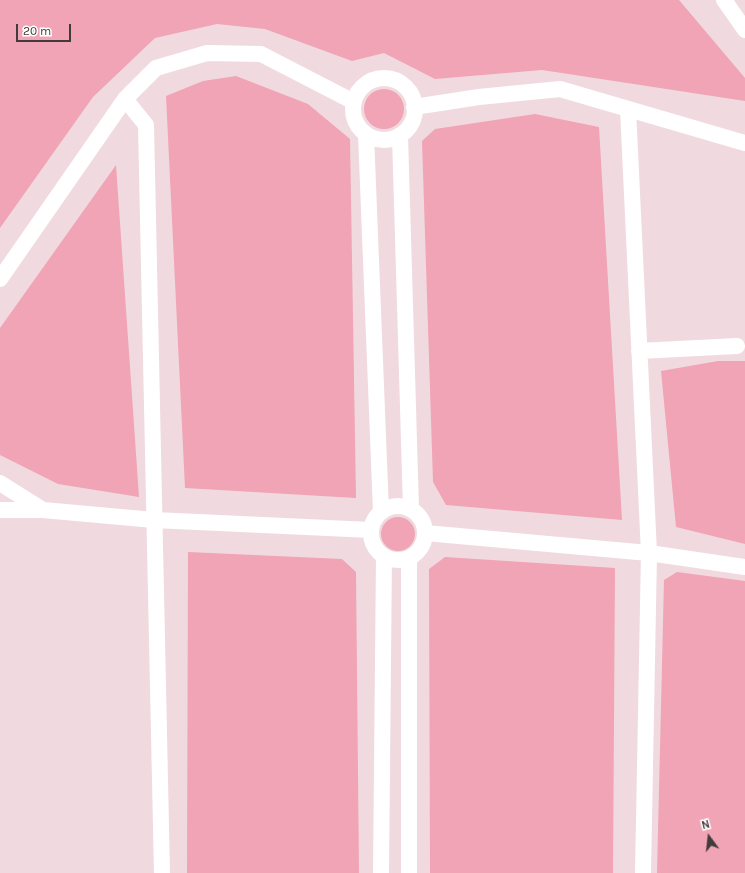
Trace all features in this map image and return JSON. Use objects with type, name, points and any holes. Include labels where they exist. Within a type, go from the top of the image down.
[{"type":"street","points":[[724,0],[745,30]]},
{"type":"street","points":[[0,279],[125,99],[156,68],[207,53],[261,54],[354,102]]},
{"type":"street","points":[[381,78],[391,79],[400,83],[407,89],[412,97],[414,107],[411,123],[400,135],[383,139],[366,134],[355,120],[354,102],[357,93],[363,86],[381,78]]},
{"type":"street","points":[[414,107],[479,97],[560,89],[745,143]]},
{"type":"street","points":[[125,99],[146,125],[162,873]]},
{"type":"street","points":[[628,109],[649,553],[643,873]]},
{"type":"street","points":[[366,134],[381,512]]},
{"type":"street","points":[[400,135],[411,509]]},
{"type":"street","points":[[640,351],[737,346]]},
{"type":"street","points":[[0,483],[43,510]]},
{"type":"street","points":[[396,506],[411,509],[422,519],[425,533],[421,548],[409,558],[400,560],[384,556],[374,545],[371,530],[376,517],[381,512],[396,506]]},
{"type":"street","points":[[0,510],[43,510],[154,520],[371,530]]},
{"type":"street","points":[[425,533],[649,553],[745,567]]},
{"type":"street","points":[[381,873],[384,556]]},
{"type":"street","points":[[409,558],[409,873]]},
{"type":"shaded area","points":[[0,0],[679,0],[745,78],[745,101],[542,70],[435,79],[384,53],[352,61],[265,29],[217,24],[155,38],[93,97],[0,228]]},
{"type":"shaded area","points":[[236,76],[308,104],[350,139],[356,498],[185,488],[166,96],[203,81]]},
{"type":"shaded area","points":[[384,89],[392,91],[398,95],[402,101],[404,109],[402,117],[398,123],[392,127],[384,129],[376,127],[370,123],[366,117],[364,109],[366,101],[370,95],[376,91]]},
{"type":"shaded area","points":[[535,114],[599,127],[622,520],[446,505],[433,482],[422,141],[435,129]]},
{"type":"shaded area","points":[[116,165],[139,497],[58,484],[0,455],[0,328]]},
{"type":"shaded area","points":[[718,361],[745,361],[745,544],[676,527],[661,371]]},
{"type":"shaded area","points":[[395,517],[401,517],[405,518],[412,524],[415,534],[414,541],[408,548],[401,551],[395,551],[391,550],[384,544],[381,537],[381,531],[382,527],[388,520]]},
{"type":"shaded area","points":[[188,552],[342,559],[356,572],[359,873],[187,873]]},
{"type":"shaded area","points":[[445,557],[615,568],[613,873],[430,873],[429,569]]},
{"type":"shaded area","points":[[677,572],[745,581],[745,873],[657,873],[664,580]]}]
